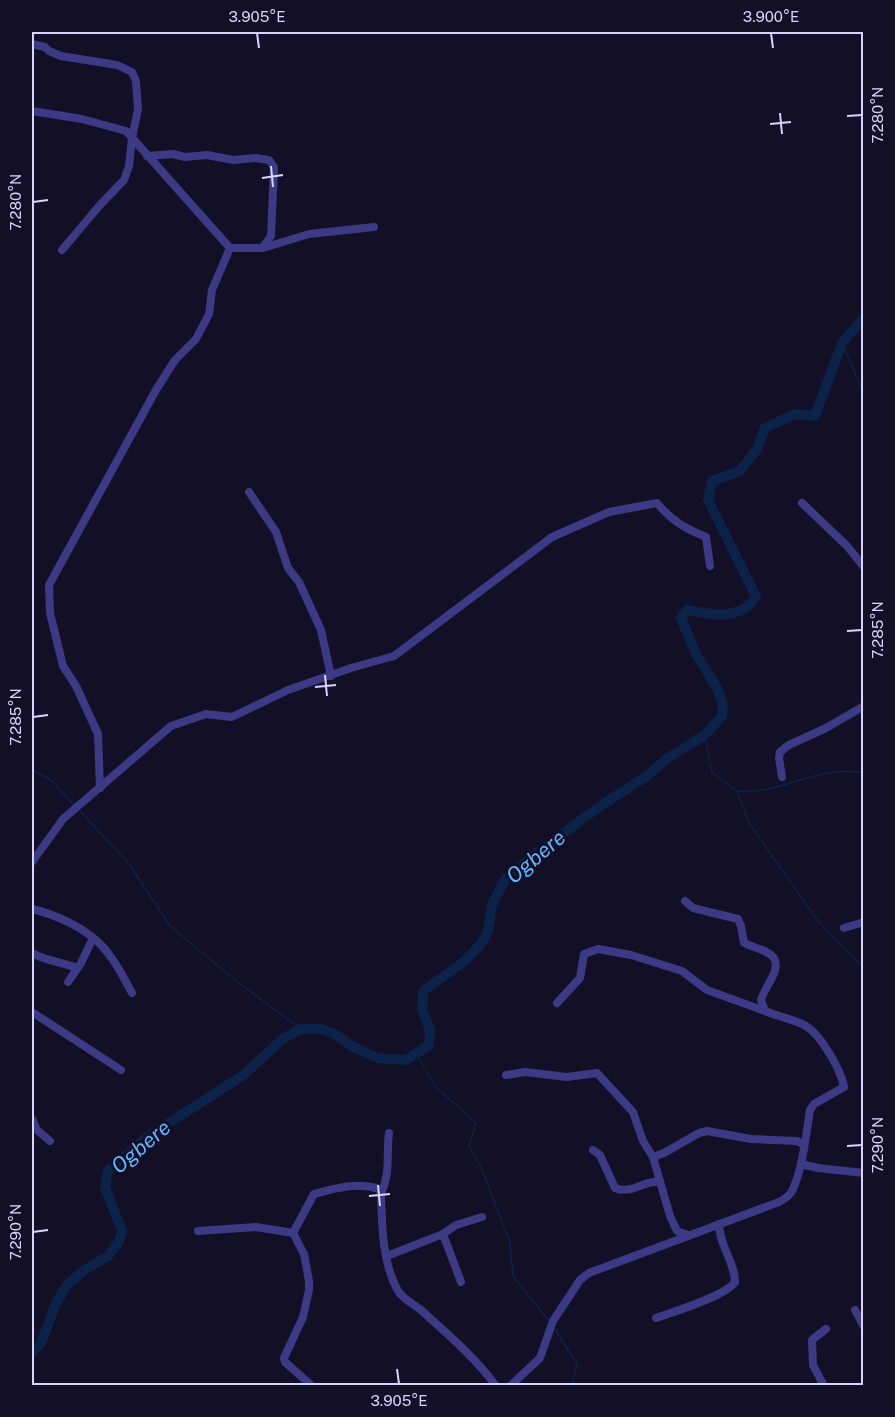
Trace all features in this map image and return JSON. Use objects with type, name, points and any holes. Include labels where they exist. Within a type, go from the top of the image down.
[{"type":"street","points":[[32,44],[45,46],[49,51],[61,56],[117,65],[132,72],[136,81],[138,109],[129,166],[124,180],[62,250]]},
{"type":"street","points":[[32,111],[93,122],[126,131],[230,249],[263,248],[309,234],[374,227]]},
{"type":"street","points":[[147,156],[173,154],[185,157],[207,154],[233,160],[255,158],[269,160],[274,167],[271,236],[263,248]]},
{"type":"street","points":[[100,788],[98,734],[76,686],[63,666],[50,613],[49,585],[156,390],[175,360],[196,339],[209,314],[213,290],[230,249]]},
{"type":"street","points":[[249,492],[276,532],[288,568],[299,582],[321,630],[330,676]]},
{"type":"street","points":[[32,862],[63,819],[171,726],[206,714],[232,717],[288,690],[394,656],[552,537],[609,512],[657,503],[670,518],[684,528],[706,537],[711,566]]},
{"type":"street","points":[[802,503],[847,546],[864,567]]},
{"type":"street","points":[[782,777],[780,752],[789,745],[826,728],[864,706]]},
{"type":"street","points":[[685,901],[693,908],[738,919],[744,943],[774,958],[776,969],[761,1000],[765,1011]]},
{"type":"street","points":[[32,909],[46,912],[99,943],[132,993]]},
{"type":"street","points":[[844,928],[864,922]]},
{"type":"street","points":[[68,982],[93,938]]},
{"type":"street","points":[[510,1386],[540,1358],[553,1321],[580,1280],[589,1273],[780,1202],[788,1197],[793,1190],[801,1164],[810,1110],[814,1104],[843,1089],[844,1083],[823,1044],[806,1026],[707,990],[682,971],[631,955],[598,949],[584,954],[580,978],[557,1003]]},
{"type":"street","points":[[32,953],[47,961],[63,962],[77,968]]},
{"type":"street","points":[[32,1012],[121,1070]]},
{"type":"street","points":[[506,1075],[525,1072],[567,1077],[597,1073],[633,1112],[643,1141],[653,1157],[677,1231],[689,1235]]},
{"type":"street","points":[[32,1119],[37,1130],[50,1141]]},
{"type":"street","points":[[653,1157],[707,1131],[751,1139],[797,1141],[804,1145]]},
{"type":"street","points":[[389,1133],[387,1176],[381,1193],[382,1224],[387,1256],[396,1287],[402,1296],[476,1361],[496,1386]]},
{"type":"street","points":[[593,1150],[600,1155],[615,1188],[627,1191],[646,1183],[660,1182]]},
{"type":"street","points":[[801,1164],[864,1173]]},
{"type":"street","points":[[293,1233],[314,1194],[336,1188],[364,1185],[379,1190],[381,1193]]},
{"type":"street","points":[[387,1256],[443,1234],[456,1225],[482,1217]]},
{"type":"street","points":[[656,1318],[732,1287],[735,1282],[733,1268],[719,1233],[719,1224]]},
{"type":"street","points":[[198,1231],[256,1227],[293,1233]]},
{"type":"street","points":[[293,1233],[304,1254],[309,1290],[303,1317],[284,1358],[285,1362],[312,1386]]},
{"type":"street","points":[[443,1234],[461,1282]]},
{"type":"street","points":[[855,1310],[864,1327]]},
{"type":"street","points":[[824,1386],[813,1365],[812,1340],[826,1329]]},
{"type":"waterway","name":"Ogbere","points":[[32,1353],[41,1343],[57,1301],[68,1284],[86,1269],[108,1256],[119,1242],[122,1231],[105,1187],[108,1171],[147,1137],[242,1076],[284,1038],[301,1029],[321,1029],[333,1033],[355,1048],[378,1058],[406,1060],[429,1045],[430,1030],[422,1009],[423,991],[465,961],[481,944],[488,931],[492,905],[506,878],[599,807],[705,735],[722,716],[723,704],[717,688],[696,654],[681,618],[687,610],[716,614],[734,613],[750,604],[756,596],[708,500],[712,481],[740,471],[757,449],[765,428],[795,414],[815,416],[842,343],[864,318]]},
{"type":"waterway","points":[[842,343],[864,393]]},
{"type":"waterway","points":[[705,735],[712,773],[737,791],[749,823],[818,921],[864,968]]},
{"type":"waterway","points":[[32,770],[51,780],[74,805]]},
{"type":"waterway","points":[[737,791],[768,789],[832,772],[864,773]]},
{"type":"waterway","points":[[80,811],[129,864],[170,926],[240,984],[301,1029]]},
{"type":"waterway","points":[[416,1053],[435,1086],[476,1123],[469,1146],[481,1167],[510,1243],[513,1276],[549,1321]]},
{"type":"waterway","points":[[554,1328],[577,1364],[572,1386]]}]
